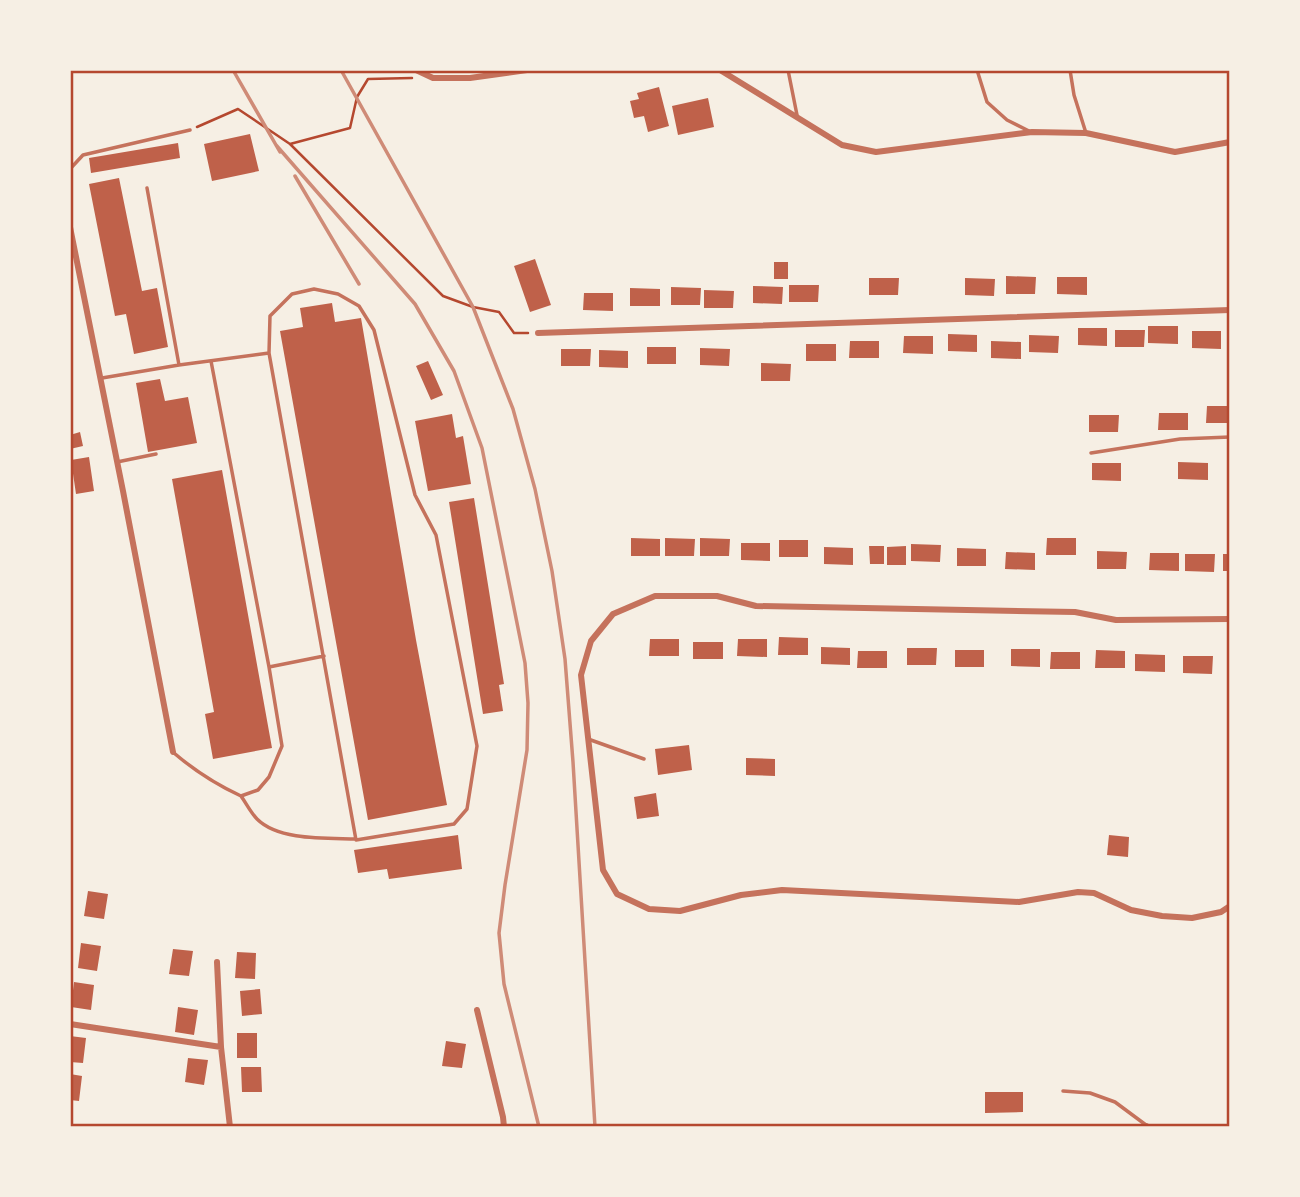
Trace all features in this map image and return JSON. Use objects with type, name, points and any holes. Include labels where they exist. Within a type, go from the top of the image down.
[{"type":"street","points":[[416,70],[433,78],[470,78],[527,70]]},
{"type":"street","points":[[720,70],[842,145],[876,152],[1032,132],[1086,133],[1175,152],[1230,142]]},
{"type":"street","points":[[70,227],[173,752]]},
{"type":"street","points":[[538,333],[1230,310]]},
{"type":"street","points":[[1230,619],[1116,620],[1075,612],[756,606],[717,596],[655,596],[613,614],[591,641],[581,675],[603,870],[617,894],[649,909],[680,911],[741,895],[782,890],[1018,902],[1078,892],[1094,893],[1131,910],[1192,918],[1221,912],[1230,906]]},
{"type":"street","points":[[217,962],[221,1047],[230,1127]]},
{"type":"street","points":[[477,1010],[504,1127]]},
{"type":"street","points":[[70,1024],[221,1047]]},
{"type":"lane","points":[[788,70],[798,118]]},
{"type":"lane","points":[[977,70],[987,102],[1007,120],[1032,132]]},
{"type":"lane","points":[[1070,70],[1074,96],[1086,133]]},
{"type":"lane","points":[[70,169],[83,155],[190,130]]},
{"type":"lane","points":[[147,188],[179,365]]},
{"type":"lane","points":[[173,752],[217,785],[241,796],[258,820],[274,829],[302,837],[356,839],[454,824],[467,808],[477,746],[436,535],[415,495],[374,330],[359,306],[338,294],[314,289],[292,295],[270,316],[270,353],[356,839]]},
{"type":"lane","points":[[101,378],[270,353]]},
{"type":"lane","points":[[211,360],[282,747],[270,777],[258,790],[241,796]]},
{"type":"lane","points":[[1091,453],[1180,439],[1230,438]]},
{"type":"lane","points":[[117,462],[156,454]]},
{"type":"lane","points":[[269,667],[324,656]]},
{"type":"lane","points":[[588,739],[644,759]]},
{"type":"lane","points":[[1063,1091],[1090,1093],[1115,1101],[1147,1127]]},
{"type":"path","points":[[290,144],[350,128],[357,97],[368,79],[433,78]]},
{"type":"path","points":[[190,130],[238,109],[290,144],[443,296],[473,307],[499,312],[514,333],[538,333]]},
{"type":"building","points":[[659,87],[669,126],[648,132],[644,116],[634,118],[630,101],[639,99],[637,93]]},
{"type":"building","points":[[708,98],[714,127],[678,135],[672,106]]},
{"type":"building","points":[[250,134],[259,171],[212,181],[204,144]]},
{"type":"building","points":[[178,143],[180,158],[91,173],[89,158]]},
{"type":"building","points":[[119,178],[142,291],[157,288],[168,347],[134,354],[126,314],[115,316],[89,184]]},
{"type":"building","points":[[535,259],[551,305],[530,312],[514,266]]},
{"type":"building","points":[[774,262],[788,262],[788,279],[774,279]]},
{"type":"building","points":[[1006,276],[1036,277],[1035,294],[1006,294]]},
{"type":"building","points":[[1057,277],[1087,277],[1087,295],[1057,294]]},
{"type":"building","points":[[869,278],[899,278],[898,295],[869,295]]},
{"type":"building","points":[[965,278],[995,279],[994,296],[965,295]]},
{"type":"building","points":[[789,285],[819,285],[818,302],[789,302]]},
{"type":"building","points":[[753,286],[783,287],[782,304],[753,303]]},
{"type":"building","points":[[671,287],[701,288],[700,305],[671,305]]},
{"type":"building","points":[[630,288],[660,289],[660,306],[630,306]]},
{"type":"building","points":[[704,290],[734,291],[733,308],[704,308]]},
{"type":"building","points":[[584,293],[613,293],[613,311],[583,310]]},
{"type":"building","points":[[332,303],[335,322],[361,318],[447,805],[368,820],[280,331],[303,327],[300,308]]},
{"type":"building","points":[[1148,326],[1178,326],[1178,344],[1148,343]]},
{"type":"building","points":[[1078,328],[1107,328],[1107,346],[1078,345]]},
{"type":"building","points":[[1115,330],[1145,330],[1144,347],[1115,347]]},
{"type":"building","points":[[1192,331],[1221,331],[1221,349],[1192,348]]},
{"type":"building","points":[[948,334],[977,335],[977,352],[948,351]]},
{"type":"building","points":[[1029,335],[1059,336],[1058,353],[1029,352]]},
{"type":"building","points":[[904,336],[933,336],[933,354],[903,353]]},
{"type":"building","points":[[850,341],[879,341],[879,358],[849,358]]},
{"type":"building","points":[[991,341],[1021,342],[1021,359],[991,358]]},
{"type":"building","points":[[806,344],[836,344],[836,361],[806,361]]},
{"type":"building","points":[[647,347],[676,347],[676,364],[647,364]]},
{"type":"building","points":[[700,348],[730,349],[729,366],[700,365]]},
{"type":"building","points":[[561,349],[591,349],[590,366],[561,366]]},
{"type":"building","points":[[599,350],[628,351],[628,368],[599,367]]},
{"type":"building","points":[[428,361],[443,395],[431,400],[416,366]]},
{"type":"building","points":[[761,363],[791,364],[790,381],[761,381]]},
{"type":"building","points":[[160,379],[165,401],[188,397],[197,443],[148,452],[136,383]]},
{"type":"building","points":[[1207,406],[1230,406],[1230,423],[1206,423]]},
{"type":"building","points":[[1159,413],[1188,413],[1188,430],[1158,430]]},
{"type":"building","points":[[452,414],[456,438],[463,436],[471,484],[428,491],[415,421]]},
{"type":"building","points":[[1089,415],[1119,415],[1118,432],[1089,432]]},
{"type":"building","points":[[80,432],[83,446],[70,449],[70,435]]},
{"type":"building","points":[[89,457],[94,491],[76,494],[71,460]]},
{"type":"building","points":[[1178,462],[1208,463],[1208,480],[1178,479]]},
{"type":"building","points":[[1092,463],[1121,463],[1121,481],[1092,480]]},
{"type":"building","points":[[222,470],[272,748],[213,759],[205,714],[214,712],[172,479]]},
{"type":"building","points":[[474,498],[504,684],[499,685],[503,711],[483,714],[449,502]]},
{"type":"building","points":[[631,538],[660,539],[660,556],[631,556]]},
{"type":"building","points":[[665,538],[695,539],[694,556],[665,556]]},
{"type":"building","points":[[700,538],[730,539],[729,556],[700,556]]},
{"type":"building","points":[[1047,538],[1076,538],[1076,555],[1046,555]]},
{"type":"building","points":[[779,540],[808,540],[808,557],[779,557]]},
{"type":"building","points":[[741,543],[770,543],[770,561],[741,560]]},
{"type":"building","points":[[911,544],[941,545],[940,562],[911,561]]},
{"type":"building","points":[[869,546],[884,546],[884,564],[870,564]]},
{"type":"building","points":[[906,546],[906,565],[887,565],[887,547]]},
{"type":"building","points":[[824,547],[853,548],[853,565],[824,564]]},
{"type":"building","points":[[957,548],[986,549],[986,566],[957,566]]},
{"type":"building","points":[[1097,551],[1127,552],[1126,569],[1097,569]]},
{"type":"building","points":[[1006,552],[1035,553],[1035,570],[1005,569]]},
{"type":"building","points":[[1150,553],[1179,553],[1179,571],[1149,570]]},
{"type":"building","points":[[1185,554],[1215,554],[1214,572],[1185,571]]},
{"type":"building","points":[[1223,554],[1230,554],[1230,571],[1223,571]]},
{"type":"building","points":[[779,637],[808,638],[808,655],[778,655]]},
{"type":"building","points":[[650,639],[679,639],[679,656],[649,656]]},
{"type":"building","points":[[738,639],[767,639],[767,657],[737,656]]},
{"type":"building","points":[[693,642],[723,642],[723,659],[693,659]]},
{"type":"building","points":[[821,647],[850,648],[850,665],[821,664]]},
{"type":"building","points":[[907,648],[937,648],[936,665],[907,665]]},
{"type":"building","points":[[1011,649],[1040,649],[1040,667],[1011,666]]},
{"type":"building","points":[[955,650],[984,650],[984,667],[955,667]]},
{"type":"building","points":[[1096,650],[1125,651],[1125,668],[1095,668]]},
{"type":"building","points":[[858,651],[887,651],[887,668],[857,668]]},
{"type":"building","points":[[1051,652],[1080,652],[1080,669],[1050,669]]},
{"type":"building","points":[[1135,654],[1165,655],[1165,672],[1135,671]]},
{"type":"building","points":[[1183,656],[1213,656],[1212,674],[1183,673]]},
{"type":"building","points":[[689,745],[692,770],[658,775],[655,749]]},
{"type":"building","points":[[746,758],[775,759],[775,776],[746,775]]},
{"type":"building","points":[[656,793],[659,816],[637,819],[634,797]]},
{"type":"building","points":[[458,835],[462,869],[389,879],[387,869],[358,873],[354,850]]},
{"type":"building","points":[[1109,835],[1129,837],[1128,857],[1107,855]]},
{"type":"building","points":[[88,891],[108,894],[104,919],[84,916]]},
{"type":"building","points":[[81,943],[101,946],[97,971],[78,968]]},
{"type":"building","points":[[173,949],[193,951],[189,976],[169,974]]},
{"type":"building","points":[[237,952],[256,953],[255,979],[235,978]]},
{"type":"building","points":[[74,982],[94,985],[91,1010],[71,1007]]},
{"type":"building","points":[[260,989],[262,1014],[242,1016],[240,991]]},
{"type":"building","points":[[178,1007],[198,1010],[194,1035],[175,1032]]},
{"type":"building","points":[[237,1033],[257,1033],[257,1058],[237,1058]]},
{"type":"building","points":[[70,1036],[86,1038],[83,1063],[70,1062]]},
{"type":"building","points":[[446,1041],[466,1044],[462,1068],[442,1066]]},
{"type":"building","points":[[188,1058],[208,1060],[204,1085],[185,1082]]},
{"type":"building","points":[[241,1067],[261,1067],[262,1092],[242,1092]]},
{"type":"building","points":[[70,1074],[82,1076],[79,1101],[70,1100]]},
{"type":"building","points":[[985,1092],[1023,1092],[1023,1112],[985,1113]]},
{"type":"railway","points":[[233,70],[280,152]]},
{"type":"railway","points":[[341,70],[473,307],[513,409],[535,489],[552,571],[565,659],[595,1127]]},
{"type":"railway","points":[[276,145],[415,304],[454,371],[482,448],[525,663],[527,750],[499,933],[504,984],[539,1127]]},
{"type":"railway","points":[[295,176],[359,284]]}]
